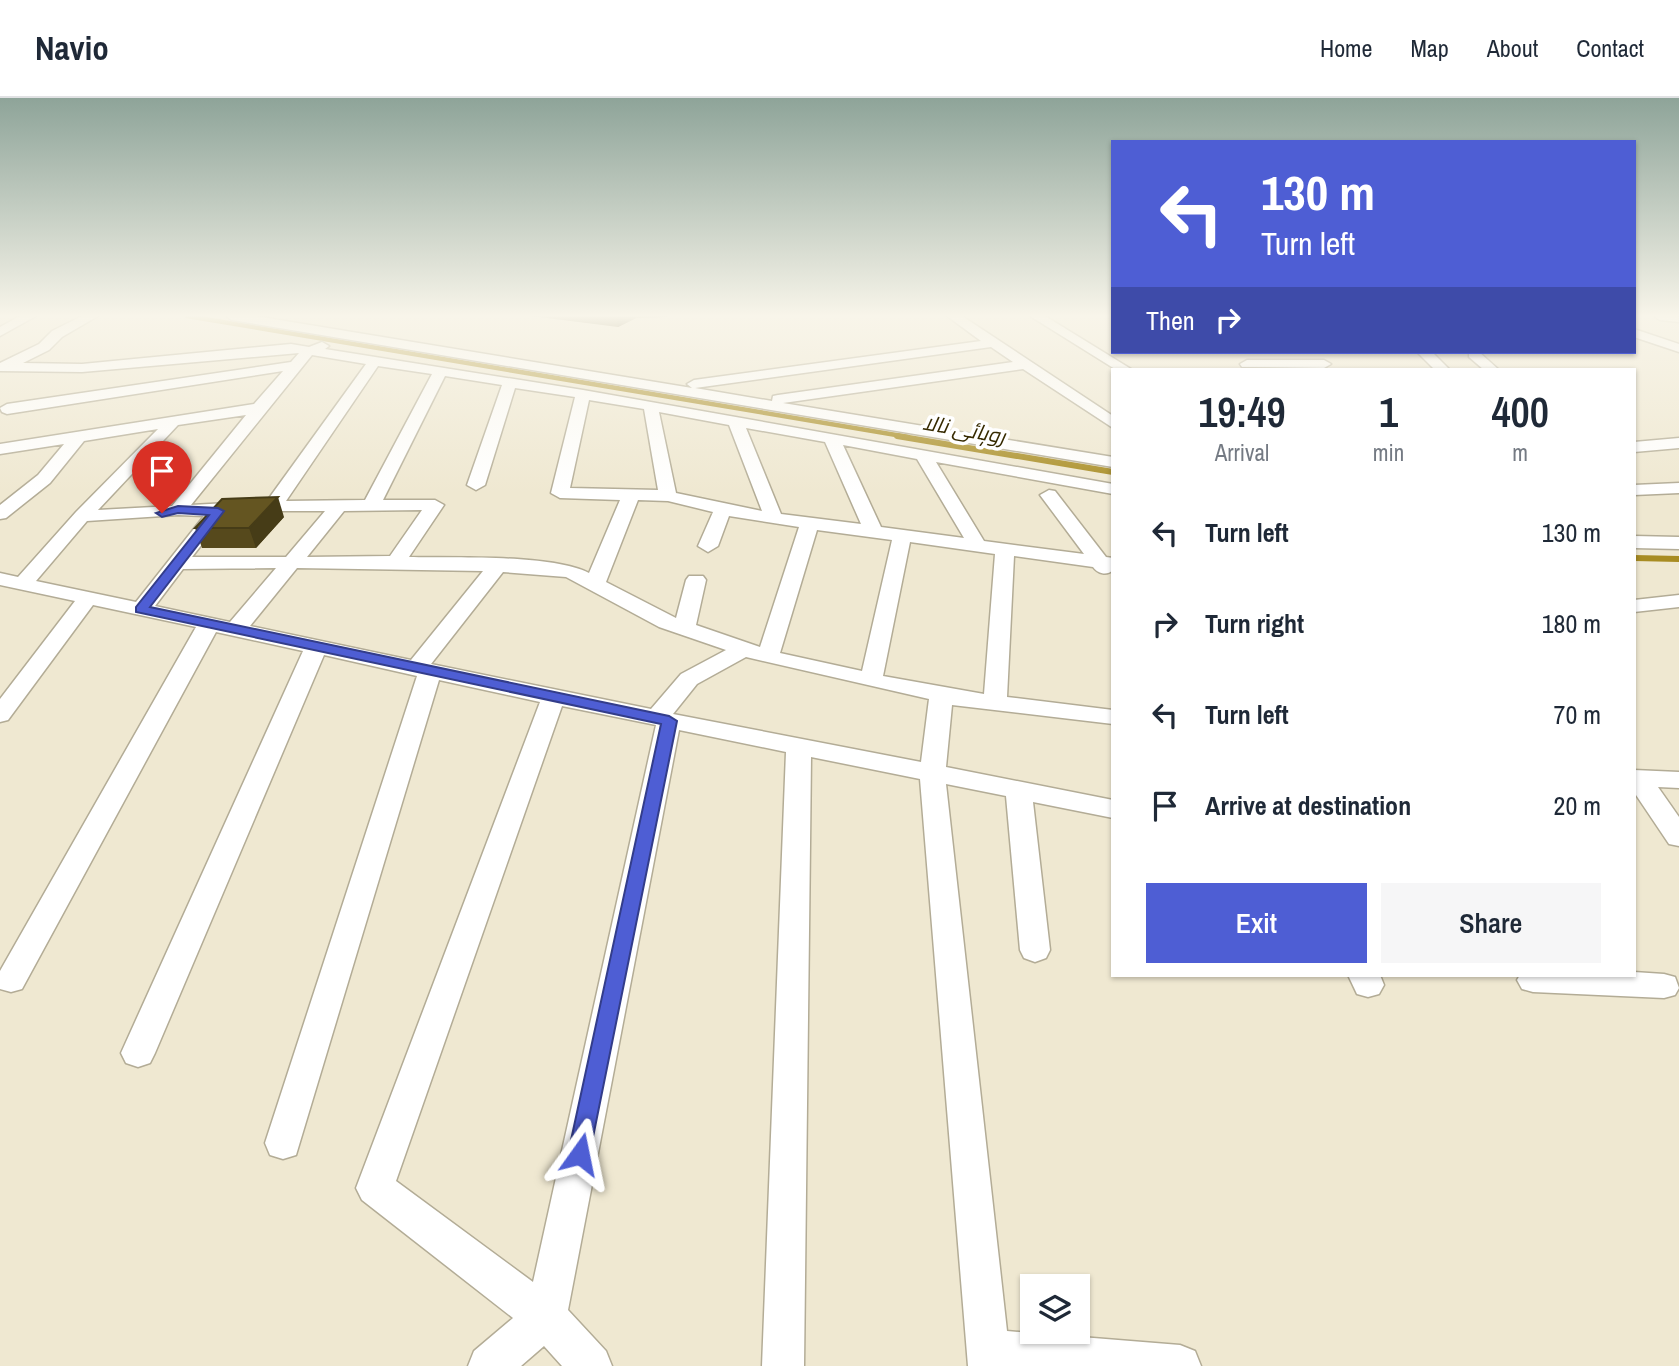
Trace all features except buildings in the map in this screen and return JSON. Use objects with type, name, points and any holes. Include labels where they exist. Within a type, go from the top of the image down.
[{"type":"street","points":[[3,411],[69,375]]},
{"type":"street","points":[[3,411],[230,375]]},
{"type":"street","points":[[178,510],[258,408],[288,375]]},
{"type":"street","points":[[273,506],[365,375]]},
{"type":"street","points":[[370,507],[438,375]]},
{"type":"street","points":[[457,375],[583,394],[1111,489]]},
{"type":"street","points":[[595,375],[1111,463]]},
{"type":"street","points":[[668,387],[755,375]]},
{"type":"street","points":[[754,402],[949,375]]},
{"type":"street","points":[[1039,375],[1111,422]]},
{"type":"street","points":[[476,485],[509,385]]},
{"type":"street","points":[[583,394],[560,493],[668,496],[774,519],[1107,563]]},
{"type":"street","points":[[1,450],[40,404]]},
{"type":"street","points":[[1,450],[258,408]]},
{"type":"street","points":[[651,408],[668,496]]},
{"type":"street","points":[[11,582],[82,516],[173,422]]},
{"type":"street","points":[[736,423],[774,519]]},
{"type":"street","points":[[0,514],[44,479],[79,436]]},
{"type":"street","points":[[832,440],[874,532]]},
{"type":"street","points":[[1636,447],[1679,443]]},
{"type":"street","points":[[924,456],[978,546]]},
{"type":"street","points":[[1636,490],[1679,488]]},
{"type":"street","points":[[595,583],[631,495]]},
{"type":"street","points":[[1049,495],[1107,563]]},
{"type":"street","points":[[82,516],[178,510],[218,511],[273,506],[435,505],[396,562]]},
{"type":"street","points":[[235,630],[338,507]]},
{"type":"street","points":[[708,547],[723,510]]},
{"type":"street","points":[[141,610],[218,511]]},
{"type":"street","points":[[768,657],[809,524]]},
{"type":"street","points":[[871,680],[902,536]]},
{"type":"street","points":[[1636,541],[1679,543]]},
{"type":"street","points":[[995,703],[1005,550]]},
{"type":"street","points":[[177,563],[396,562],[571,572],[667,622],[768,657],[941,696],[1111,717]]},
{"type":"street","points":[[283,1143],[423,670],[497,566]]},
{"type":"street","points":[[684,628],[696,580]]},
{"type":"street","points":[[11,582],[663,720],[1111,809]]},
{"type":"street","points":[[0,715],[88,598]]},
{"type":"street","points":[[1636,606],[1679,601]]},
{"type":"street","points":[[11,980],[209,624]]},
{"type":"street","points":[[138,1053],[316,647]]},
{"type":"street","points":[[489,1366],[546,1317],[663,720],[690,679],[743,649]]},
{"type":"street","points":[[941,696],[932,774],[988,1358],[1180,1366]]},
{"type":"street","points":[[552,697],[374,1188],[546,1317],[591,1366]]},
{"type":"street","points":[[783,1366],[800,747]]},
{"type":"street","points":[[1636,778],[1679,780]]},
{"type":"street","points":[[1636,778],[1679,837]]},
{"type":"street","points":[[1019,791],[1035,950]]},
{"type":"street","points":[[1536,985],[1664,986]]},
{"type":"waterway","name":"روہائی نالا","points":[[540,375],[908,437]]},
{"type":"waterway","name":"روہائی نالا","points":[[897,436],[1111,472]]},
{"type":"waterway","name":"روہائی نالا","points":[[1636,558],[1679,559]]},
{"type":"route","points":[[162,513],[178,510],[218,511],[141,610],[669,721],[580,1154]]}]
